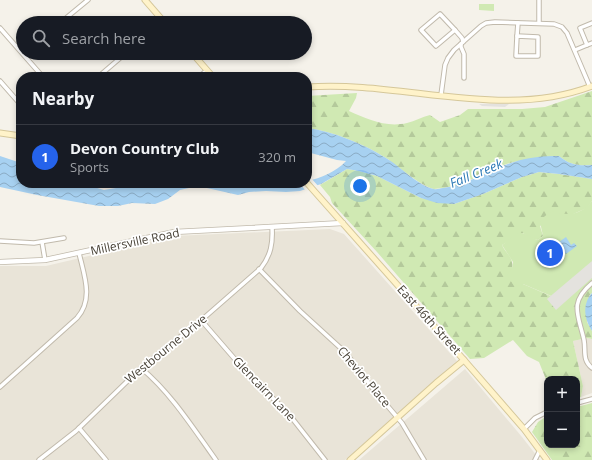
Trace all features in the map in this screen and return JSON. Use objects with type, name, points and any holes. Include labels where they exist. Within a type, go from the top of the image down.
[{"type":"main road","points":[[145,0],[158,16]]},
{"type":"main road","points":[[198,60],[207,70]]},
{"type":"main road","points":[[312,87],[354,86],[486,100],[520,100],[556,96],[591,86]]},
{"type":"main road","points":[[0,133],[16,135]]},
{"type":"main road","name":"East 46th Street","points":[[310,188],[464,360],[524,429],[547,460]]},
{"type":"main road","points":[[350,460],[464,360]]},
{"type":"street","points":[[69,16],[88,0]]},
{"type":"street","points":[[539,0],[539,23]]},
{"type":"street","points":[[454,30],[436,46],[421,30],[440,14],[462,38],[461,47],[464,54],[464,78]]},
{"type":"street","points":[[441,95],[447,59],[453,51],[480,27],[486,23],[495,22],[554,24],[562,27],[567,33],[591,86]]},
{"type":"street","points":[[587,45],[580,28],[592,22]]},
{"type":"street","points":[[517,36],[538,37],[538,56],[516,56],[517,36],[518,23]]},
{"type":"street","points":[[0,28],[16,45]]},
{"type":"street","points":[[575,50],[592,43]]},
{"type":"street","points":[[29,60],[39,72]]},
{"type":"street","points":[[104,72],[118,60]]},
{"type":"street","points":[[0,81],[16,99]]},
{"type":"street","name":"Millersville Road","points":[[0,262],[45,260],[174,232],[343,223]]},
{"type":"street","name":"Westbourne Drive","points":[[39,460],[79,428],[141,368],[201,320],[259,269],[271,250],[273,240],[272,227]]},
{"type":"street","points":[[0,241],[12,243],[42,242],[64,238]]},
{"type":"street","points":[[42,242],[45,260]]},
{"type":"street","points":[[0,387],[83,311],[86,302],[87,290],[79,253]]},
{"type":"street","name":"Cheviot Place","points":[[259,269],[300,311],[346,353],[408,431],[424,460]]},
{"type":"street","points":[[592,283],[581,296],[577,308],[579,324],[584,342],[584,354],[586,361],[592,368]]},
{"type":"street","name":"Glencairn Lane","points":[[201,320],[246,372],[288,413],[325,460]]},
{"type":"street","points":[[141,368],[176,405],[216,460]]},
{"type":"street","points":[[580,403],[592,400]]},
{"type":"street","points":[[524,429],[535,418],[544,414]]},
{"type":"street","points":[[79,428],[106,460]]},
{"type":"street","points":[[535,460],[540,450]]},
{"type":"shaded area","points":[[479,104],[509,104],[505,107],[482,106]]},
{"type":"shaded area","points":[[330,229],[344,234],[457,361],[345,460],[0,460],[0,266],[46,266],[174,236]]},
{"type":"shaded area","points":[[592,261],[592,278],[556,310],[547,299]]},
{"type":"shaded area","points":[[587,338],[592,339],[592,393],[581,397],[583,386],[573,341]]},
{"type":"shaded area","points":[[465,369],[540,460],[359,460]]},
{"type":"green space","points":[[479,4],[494,4],[494,11],[479,10]]},
{"type":"green space","points":[[592,91],[592,165],[574,164],[559,156],[525,160],[496,168],[462,184],[434,189],[425,186],[387,159],[358,143],[337,135],[312,129],[312,96],[357,93],[349,111],[384,124],[410,122],[430,115],[440,122],[460,115],[468,109],[522,109],[545,107]]},
{"type":"green space","points":[[347,169],[377,176],[421,198],[454,204],[483,194],[522,177],[539,172],[592,179],[592,201],[587,208],[571,215],[562,214],[540,226],[543,236],[538,240],[530,238],[523,233],[502,245],[511,258],[512,268],[523,284],[562,301],[592,273],[592,293],[589,296],[587,322],[592,331],[592,339],[587,338],[573,341],[583,386],[581,397],[580,376],[545,376],[539,362],[527,356],[513,340],[484,358],[470,359],[377,252],[332,203],[330,197],[320,185]]},
{"type":"green space","points":[[592,201],[592,273],[563,301],[523,284],[520,286],[513,284],[507,275],[512,268],[513,262],[502,245],[519,233],[538,240],[543,236],[541,221],[544,217],[553,211],[564,214],[574,213],[584,209]]},
{"type":"green space","points":[[592,403],[592,460],[552,460],[532,432],[538,422],[544,418],[544,448],[580,448],[580,406]]},
{"type":"water","name":"Fall Creek","points":[[312,129],[337,135],[368,148],[422,184],[435,189],[461,184],[514,162],[542,157],[559,156],[574,164],[592,165],[592,179],[539,172],[522,177],[483,194],[454,204],[437,203],[421,198],[377,176],[347,169],[321,184],[312,187],[312,180],[333,171],[346,161],[312,153]]},
{"type":"water","name":"Fall Creek","points":[[0,156],[16,161],[16,188],[97,188],[104,190],[116,188],[189,188],[180,190],[168,199],[155,204],[132,203],[118,206],[99,206],[0,187]]},
{"type":"water","name":"Fall Creek","points":[[207,188],[309,188],[300,191],[249,192],[238,195]]},
{"type":"water","points":[[566,237],[571,245],[574,243],[577,246],[566,254],[561,248],[556,252],[552,247]]},
{"type":"water","points":[[592,293],[592,331],[587,322],[585,307]]},
{"type":"pier","points":[[312,179],[319,187],[306,191],[303,188],[312,188]]},
{"type":"place","name":"Devon Country Club","points":[[550,253]]}]
